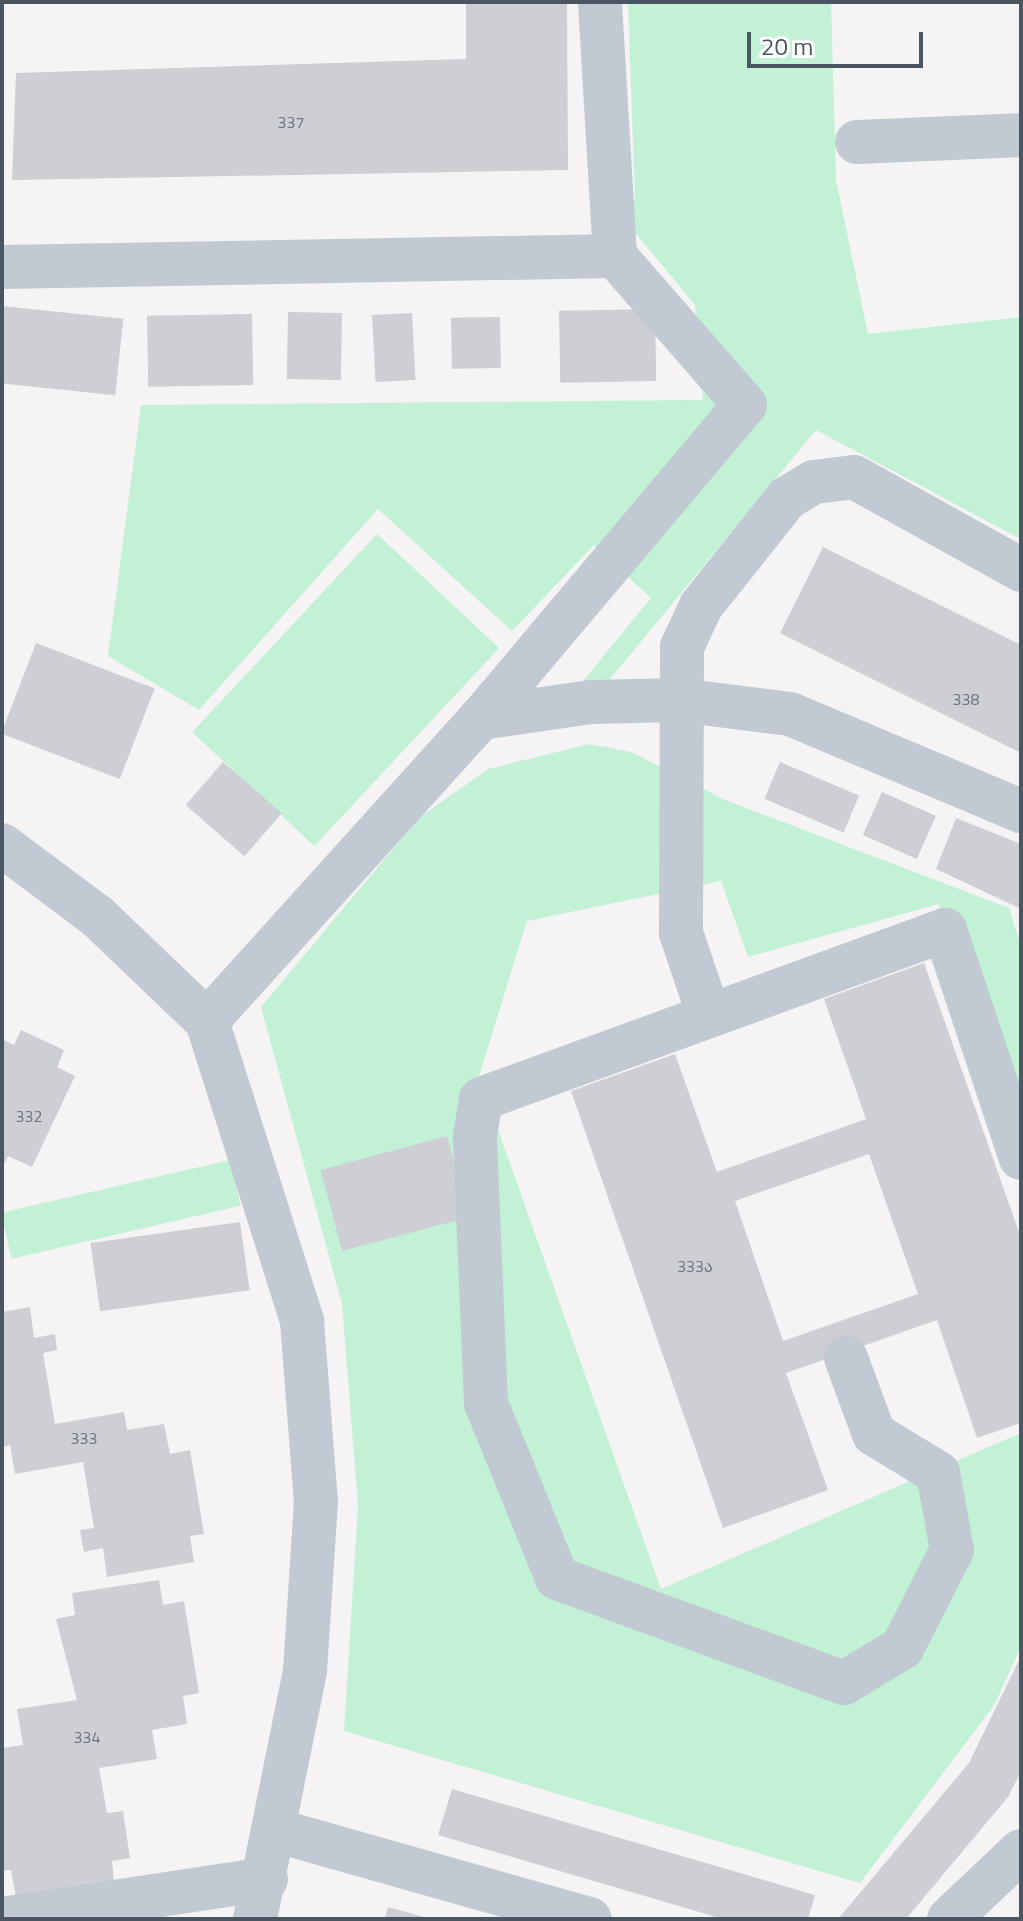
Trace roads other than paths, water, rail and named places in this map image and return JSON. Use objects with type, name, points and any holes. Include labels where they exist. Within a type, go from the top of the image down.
[{"type":"street","points":[[207,1021],[481,718],[745,405],[615,256],[600,2]]},
{"type":"street","points":[[857,142],[1021,135]]},
{"type":"street","points":[[2,267],[615,256]]},
{"type":"street","points":[[709,1016],[681,933],[679,700],[682,647],[701,606],[787,498],[814,482],[854,477],[1021,570]]},
{"type":"street","points":[[481,718],[591,702],[679,700],[790,714],[1021,811]]},
{"type":"street","points":[[2,845],[97,916],[207,1021],[302,1321],[316,1501],[305,1671],[278,1831],[260,1899],[2,1919]]},
{"type":"street","points":[[846,1358],[874,1434],[938,1473],[952,1550],[902,1648],[844,1683],[557,1578],[486,1403],[475,1136],[481,1099],[945,930],[1021,1158]]},
{"type":"street","points":[[278,1831],[536,1912],[590,1919]]},
{"type":"street","points":[[949,1919],[1021,1851]]}]
